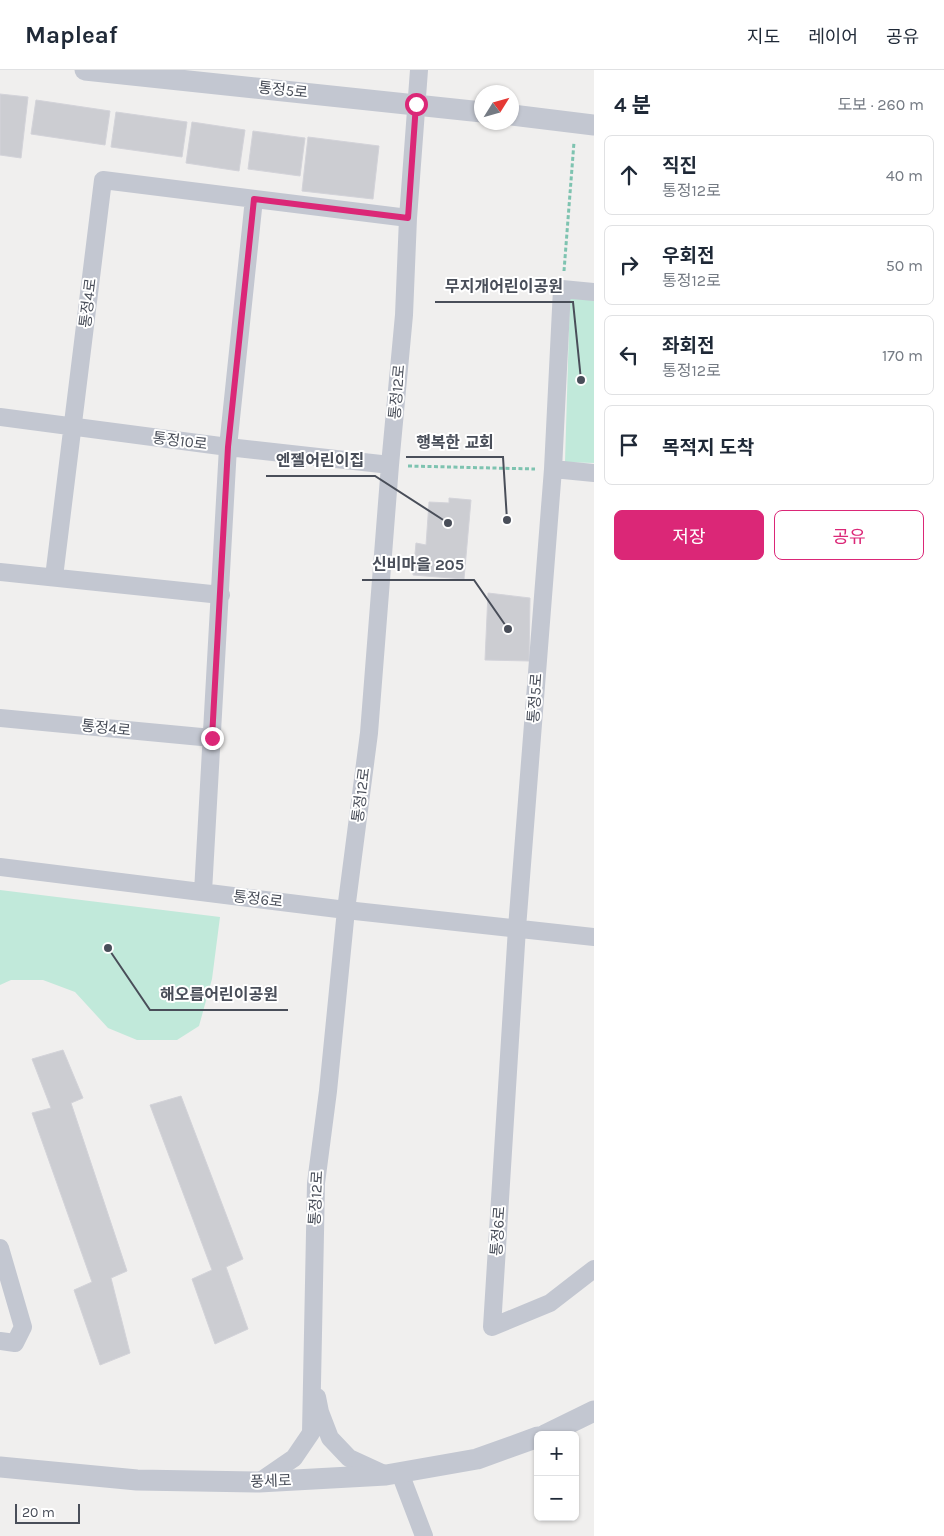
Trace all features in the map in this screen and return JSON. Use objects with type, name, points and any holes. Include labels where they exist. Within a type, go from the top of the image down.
[{"type":"street","name":"통정5로","points":[[85,70],[474,111]]},
{"type":"street","name":"통정12로","points":[[312,1372],[316,1182],[368,733],[404,316],[408,218],[418,70]]},
{"type":"street","points":[[519,117],[584,124]]},
{"type":"street","name":"통정4로","points":[[54,577],[103,180],[254,199]]},
{"type":"street","points":[[203,892],[228,447],[254,199],[408,218]]},
{"type":"street","name":"통정5로","points":[[517,928],[553,469],[562,289]]},
{"type":"street","points":[[562,289],[594,292]]},
{"type":"street","name":"통정10로","points":[[0,417],[228,447],[390,465]]},
{"type":"street","points":[[553,469],[594,473]]},
{"type":"street","points":[[0,572],[221,594]]},
{"type":"street","name":"통정4로","points":[[0,718],[212,738]]},
{"type":"street","name":"통정6로","points":[[0,867],[346,910],[594,937]]},
{"type":"street","name":"통정6로","points":[[517,928],[492,1327],[550,1303],[594,1269]]},
{"type":"street","points":[[0,1248],[23,1327],[15,1343],[0,1341]]},
{"type":"street","points":[[312,1372],[320,1412],[330,1438],[349,1458],[393,1474],[424,1536]]},
{"type":"street","points":[[259,1482],[294,1458],[310,1433],[312,1372]]},
{"type":"street","points":[[553,1431],[594,1411]]},
{"type":"street","name":"풍세로","points":[[0,1467],[138,1480],[259,1482],[393,1474],[477,1459],[534,1438]]},
{"type":"path","points":[[562,289],[584,124]]},
{"type":"path","points":[[390,465],[553,469]]},
{"type":"green space","points":[[570,295],[594,298],[594,463],[565,462]]},
{"type":"green space","points":[[0,890],[220,917],[212,979],[199,1026],[177,1040],[137,1040],[108,1028],[75,992],[43,980],[11,980],[0,985]]},
{"type":"building","points":[[0,94],[28,97],[21,158],[0,155]]},
{"type":"building","points":[[36,100],[110,111],[105,145],[31,134]]},
{"type":"building","points":[[116,112],[187,122],[182,157],[111,147]]},
{"type":"building","points":[[192,122],[245,130],[239,171],[186,163]]},
{"type":"building","points":[[253,131],[305,138],[300,176],[248,169]]},
{"type":"building","points":[[308,137],[379,146],[373,199],[302,191]]},
{"type":"building","points":[[449,498],[471,500],[464,579],[413,575],[416,543],[426,545],[429,502],[449,503]]},
{"type":"building","points":[[488,593],[530,598],[529,661],[485,660]]},
{"type":"building","points":[[63,1050],[83,1098],[71,1103],[127,1271],[111,1278],[130,1353],[100,1365],[74,1290],[92,1282],[32,1113],[51,1108],[32,1059]]},
{"type":"building","points":[[181,1096],[243,1259],[226,1267],[248,1329],[215,1344],[192,1279],[212,1270],[150,1105]]},
{"type":"place","name":"무지개어린이공원","points":[[581,380]]},
{"type":"place","name":"행복한 교회","points":[[507,520]]},
{"type":"place","name":"엔젤어린이집","points":[[448,523]]},
{"type":"place","name":"신비마을 205","points":[[508,629]]},
{"type":"place","name":"해오름어린이공원","points":[[108,948]]},
{"type":"route","points":[[212,738],[228,447],[254,199],[408,218],[416,104]]}]
